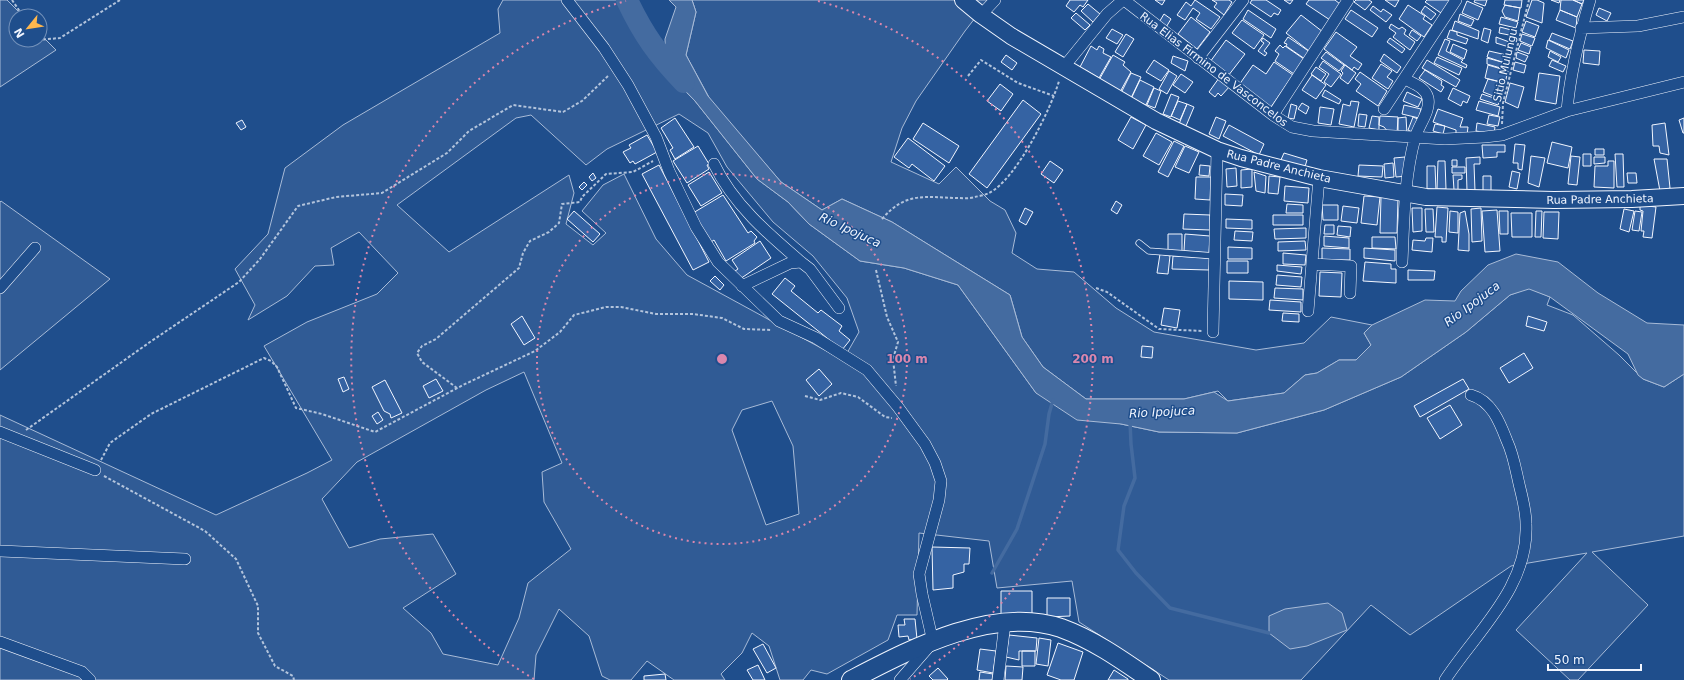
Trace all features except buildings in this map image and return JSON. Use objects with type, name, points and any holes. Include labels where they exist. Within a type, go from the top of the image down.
[{"type":"main road","points":[[851,680],[933,642],[973,628],[1005,623],[1034,623],[1060,628],[1095,643],[1151,680]]},
{"type":"street","points":[[567,0],[619,70],[644,114],[696,227],[718,262],[779,321],[816,338],[867,370],[898,407],[925,444],[935,463],[941,481],[939,500],[919,574],[933,642],[900,680]]},
{"type":"street","name":"Rua Padre Anchieta","points":[[963,0],[980,15],[1063,68],[1156,121],[1217,150],[1319,178],[1352,182],[1404,194],[1443,198],[1554,200],[1639,199],[1684,196]]},
{"type":"street","points":[[980,15],[995,0]]},
{"type":"street","points":[[1063,68],[1107,14],[1124,0]]},
{"type":"street","name":"Rua Elias Firmino de Vasconcelos","points":[[1124,0],[1273,115],[1292,127],[1313,131],[1445,139],[1502,135],[1567,111],[1684,82]]},
{"type":"street","points":[[1198,58],[1242,0]]},
{"type":"street","points":[[1273,115],[1348,0]]},
{"type":"street","points":[[1384,109],[1456,0]]},
{"type":"street","points":[[1567,111],[1570,80],[1590,0]]},
{"type":"street","points":[[1582,28],[1638,26],[1684,17]]},
{"type":"street","points":[[1402,262],[1404,194],[1415,138],[1428,106],[1428,98],[1424,90],[1405,79]]},
{"type":"street","points":[[1213,332],[1217,150]]},
{"type":"street","points":[[714,164],[723,182],[767,233],[810,269],[839,308]]},
{"type":"street","points":[[1308,311],[1319,178]]},
{"type":"street","points":[[0,288],[35,248]]},
{"type":"street","points":[[742,286],[790,263],[801,262]]},
{"type":"street","points":[[1312,264],[1351,266],[1350,293]]},
{"type":"street","points":[[1445,680],[1487,624],[1516,578],[1521,566],[1526,535],[1524,506],[1509,445],[1492,410],[1485,401],[1471,395]]},
{"type":"street","points":[[0,432],[95,470]]},
{"type":"street","points":[[0,551],[185,559]]},
{"type":"street","points":[[998,680],[1005,623]]},
{"type":"street","points":[[0,642],[82,672],[90,680]]},
{"type":"lane","points":[[1139,243],[1148,251],[1215,256]]},
{"type":"path","points":[[48,39],[60,38],[120,0]]},
{"type":"path","name":"Sitio Mulungu","points":[[1502,135],[1503,103],[1529,0]]},
{"type":"path","points":[[968,76],[981,60],[1018,83],[1054,96]]},
{"type":"path","points":[[882,219],[898,203],[912,198],[973,198],[990,193],[1005,180],[1017,165],[1038,129],[1054,96],[1063,68]]},
{"type":"path","points":[[26,430],[150,342],[239,282],[260,259],[298,206],[336,197],[382,193],[447,153],[469,131],[513,104],[563,112],[582,101],[605,77],[619,70]]},
{"type":"path","points":[[457,389],[422,362],[417,353],[422,346],[436,340],[519,268],[523,253],[530,242],[549,232],[559,223],[562,204],[580,202],[582,197],[606,174],[633,172],[663,156]]},
{"type":"path","points":[[876,270],[887,317],[898,342],[893,359],[898,407]]},
{"type":"path","points":[[1096,288],[1107,292],[1158,329],[1213,332]]},
{"type":"path","points":[[294,680],[293,676],[275,666],[258,633],[258,606],[236,559],[205,532],[95,470],[110,443],[145,418],[264,358],[271,361],[277,367],[296,408],[322,414],[375,432],[457,389],[535,351],[560,332],[574,315],[606,307],[638,309],[656,314],[693,314],[722,318],[744,329],[773,330]]},
{"type":"path","points":[[805,396],[820,400],[841,393],[858,398],[885,417],[907,420]]},
{"type":"shaded area","points":[[0,0],[7,0],[15,8],[8,8],[8,48],[48,48],[48,42],[56,50],[0,87]]},
{"type":"shaded area","points":[[503,0],[621,0],[655,61],[695,101],[757,179],[788,202],[809,224],[860,261],[904,268],[958,285],[1036,393],[1121,424],[1159,432],[1237,433],[1324,410],[1401,377],[1466,332],[1510,295],[1529,288],[1550,297],[1547,305],[1573,315],[1619,355],[1643,379],[1664,387],[1684,374],[1684,536],[1592,552],[1648,605],[1578,680],[1570,680],[1516,630],[1587,553],[1511,566],[1410,635],[1371,605],[1301,680],[1169,680],[1079,622],[1072,581],[997,588],[989,541],[919,533],[917,615],[897,615],[888,640],[827,674],[811,670],[803,680],[780,680],[769,646],[752,633],[742,653],[721,674],[725,680],[674,680],[647,661],[631,680],[610,680],[602,676],[589,636],[559,609],[536,655],[534,680],[0,680],[0,415],[216,515],[332,460],[264,346],[307,322],[377,294],[398,273],[359,232],[331,248],[334,265],[315,266],[287,296],[248,320],[255,305],[235,269],[268,234],[285,168],[343,125],[500,33],[498,9]],"holes":[[[679,114],[708,133],[727,167],[773,222],[813,256],[847,298],[859,332],[843,360],[687,275],[656,239],[624,174],[603,185],[582,211],[606,233],[593,245],[566,224],[574,193],[569,175],[449,252],[397,205],[516,118],[531,115],[586,165],[607,149]],[[524,372],[562,463],[542,472],[544,502],[571,549],[528,583],[519,618],[498,665],[443,654],[431,633],[403,608],[456,574],[433,534],[380,539],[349,548],[322,499],[357,462],[486,390]],[[772,401],[793,446],[799,514],[766,525],[732,430],[742,410]]]},
{"type":"shaded area","points":[[692,0],[989,0],[965,31],[916,101],[902,128],[891,162],[939,184],[956,167],[990,201],[1005,210],[1016,233],[1012,253],[1037,269],[1074,272],[1116,308],[1154,332],[1256,350],[1304,343],[1331,317],[1372,325],[1364,333],[1371,345],[1356,360],[1339,360],[1317,373],[1305,375],[1284,393],[1228,401],[1218,391],[1184,399],[1086,399],[1043,367],[1022,337],[1010,295],[892,222],[842,199],[822,210],[781,182],[711,101],[686,55],[696,12]]},
{"type":"shaded area","points":[[1,201],[110,279],[0,370],[0,202]]},
{"type":"water","points":[[669,0],[692,0],[696,12],[686,55],[708,96],[781,182],[822,210],[842,199],[892,222],[1010,295],[1022,337],[1043,367],[1086,399],[1184,399],[1214,392],[1228,401],[1284,393],[1305,375],[1317,373],[1339,360],[1356,360],[1371,345],[1364,333],[1372,325],[1425,300],[1455,301],[1461,291],[1488,265],[1516,254],[1558,262],[1598,293],[1647,323],[1684,325],[1684,374],[1664,387],[1643,379],[1638,375],[1628,354],[1550,297],[1529,289],[1510,295],[1466,332],[1401,377],[1324,410],[1237,433],[1159,432],[1121,424],[1077,420],[1036,393],[958,285],[904,268],[860,261],[809,224],[788,202],[757,179],[695,101],[666,71],[665,39],[676,7]]},
{"type":"water","points":[[1328,603],[1342,613],[1347,630],[1307,646],[1290,649],[1269,633],[1269,616],[1285,609]]},
{"type":"waterway","name":"Rio Ipojuca","points":[[627,0],[652,44],[666,63],[684,82]]},
{"type":"waterway","points":[[992,573],[1017,529],[1045,444],[1049,414],[1053,400]]},
{"type":"waterway","points":[[1130,422],[1135,478],[1124,506],[1118,550],[1136,573],[1170,608],[1269,633]]}]
